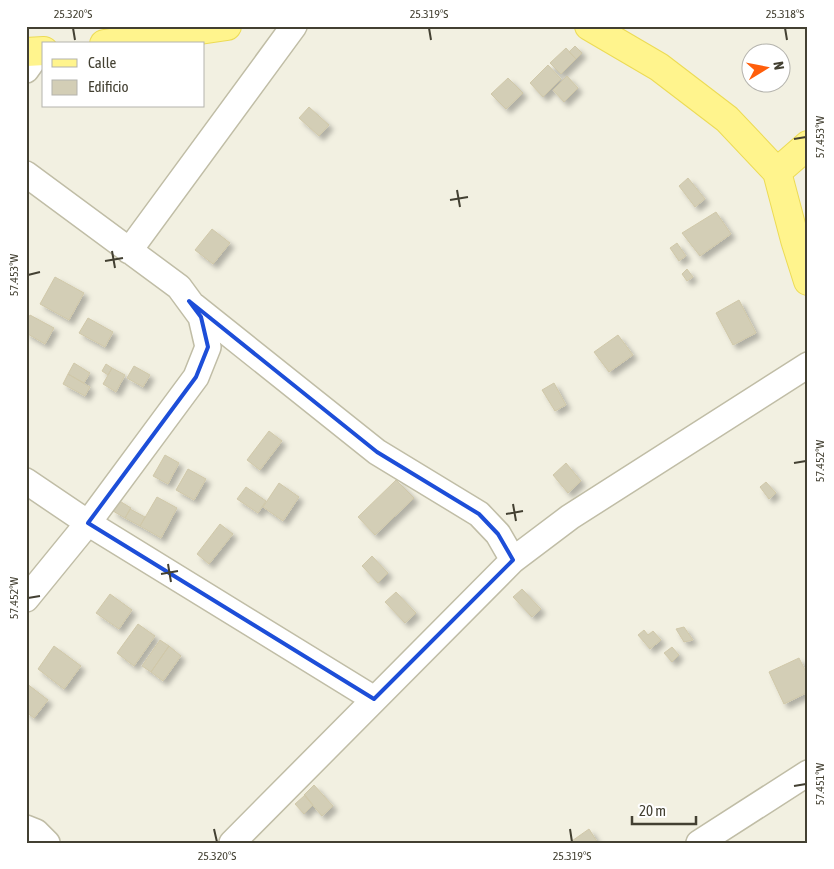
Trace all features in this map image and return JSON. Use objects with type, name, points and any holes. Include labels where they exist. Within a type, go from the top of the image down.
[{"type":"main road","points":[[118,42],[227,26]]},
{"type":"main road","points":[[589,26],[660,66],[727,119],[777,172],[808,281]]},
{"type":"main road","points":[[777,172],[808,145]]},
{"type":"street","points":[[130,250],[294,26]]},
{"type":"street","points":[[26,174],[178,287],[201,317],[208,347],[196,378],[88,523],[26,599]]},
{"type":"street","points":[[188,301],[377,452],[479,514],[498,534],[513,560]]},
{"type":"street","points":[[232,843],[513,560],[570,517],[808,365]]},
{"type":"street","points":[[26,481],[88,523],[374,699]]},
{"type":"street","points":[[699,843],[808,773]]},
{"type":"street","points":[[26,828],[36,832],[47,843]]},
{"type":"highlighted area","points":[[189,301],[377,452],[479,514],[498,534],[513,560],[374,699],[88,523],[196,377],[208,347],[201,317]]},
{"type":"building","points":[[575,46],[582,53],[576,59],[569,52]]},
{"type":"building","points":[[566,48],[576,59],[561,74],[550,63]]},
{"type":"building","points":[[548,65],[561,79],[543,97],[530,83]]},
{"type":"building","points":[[567,76],[578,88],[564,102],[553,90]]},
{"type":"building","points":[[508,78],[523,93],[506,109],[491,94]]},
{"type":"building","points":[[309,107],[329,125],[319,136],[299,118]]},
{"type":"building","points":[[688,178],[705,199],[695,207],[679,186]]},
{"type":"building","points":[[716,212],[731,234],[700,256],[682,233]]},
{"type":"building","points":[[212,229],[230,243],[213,264],[195,250]]},
{"type":"building","points":[[677,243],[686,256],[679,261],[670,248]]},
{"type":"building","points":[[687,269],[693,277],[687,281],[682,274]]},
{"type":"building","points":[[55,277],[84,293],[69,320],[40,304]]},
{"type":"building","points":[[739,300],[756,333],[733,345],[716,313]]},
{"type":"building","points":[[30,315],[54,328],[45,344],[26,333],[26,322]]},
{"type":"building","points":[[88,318],[113,332],[105,347],[79,333]]},
{"type":"building","points":[[618,335],[633,355],[609,372],[594,352]]},
{"type":"building","points":[[74,363],[90,373],[84,383],[68,374]]},
{"type":"building","points":[[106,364],[112,368],[108,375],[102,371]]},
{"type":"building","points":[[134,366],[150,375],[143,387],[127,378]]},
{"type":"building","points":[[112,368],[125,375],[116,392],[103,384]]},
{"type":"building","points":[[68,374],[90,387],[85,396],[63,384]]},
{"type":"building","points":[[554,383],[566,405],[555,411],[542,390]]},
{"type":"building","points":[[269,431],[282,441],[260,470],[247,460]]},
{"type":"building","points":[[165,455],[179,463],[168,484],[153,476]]},
{"type":"building","points":[[566,463],[581,481],[568,493],[553,475]]},
{"type":"building","points":[[188,469],[206,479],[194,500],[176,490]]},
{"type":"building","points":[[396,480],[414,498],[375,535],[358,517]]},
{"type":"building","points":[[766,482],[776,493],[769,499],[760,487]]},
{"type":"building","points":[[279,483],[299,497],[283,521],[263,507]]},
{"type":"building","points":[[246,487],[266,501],[258,513],[237,499]]},
{"type":"building","points":[[157,497],[177,508],[161,538],[140,526]]},
{"type":"building","points":[[118,500],[131,508],[125,518],[113,511]]},
{"type":"building","points":[[130,509],[145,517],[140,526],[125,518]]},
{"type":"building","points":[[220,524],[233,534],[209,564],[197,554]]},
{"type":"building","points":[[372,556],[388,573],[378,583],[362,566]]},
{"type":"building","points":[[522,589],[541,609],[532,617],[513,597]]},
{"type":"building","points":[[396,592],[416,613],[405,623],[385,602]]},
{"type":"building","points":[[110,594],[132,610],[119,629],[96,613]]},
{"type":"building","points":[[138,624],[155,636],[134,666],[117,653]]},
{"type":"building","points":[[684,627],[693,640],[684,642],[676,629]]},
{"type":"building","points":[[644,630],[648,635],[653,631],[661,640],[650,649],[638,635]]},
{"type":"building","points":[[160,640],[169,646],[151,672],[142,666]]},
{"type":"building","points":[[54,646],[81,666],[64,689],[38,669]]},
{"type":"building","points":[[169,646],[181,656],[163,681],[151,672]]},
{"type":"building","points":[[672,647],[679,655],[672,662],[664,653]]},
{"type":"building","points":[[799,658],[808,676],[808,692],[784,704],[769,672]]},
{"type":"building","points":[[26,683],[48,700],[34,718],[26,712]]},
{"type":"building","points":[[314,785],[333,806],[322,816],[304,795]]},
{"type":"building","points":[[305,795],[313,805],[304,814],[295,804]]},
{"type":"building","points":[[589,829],[598,843],[569,843]]}]
